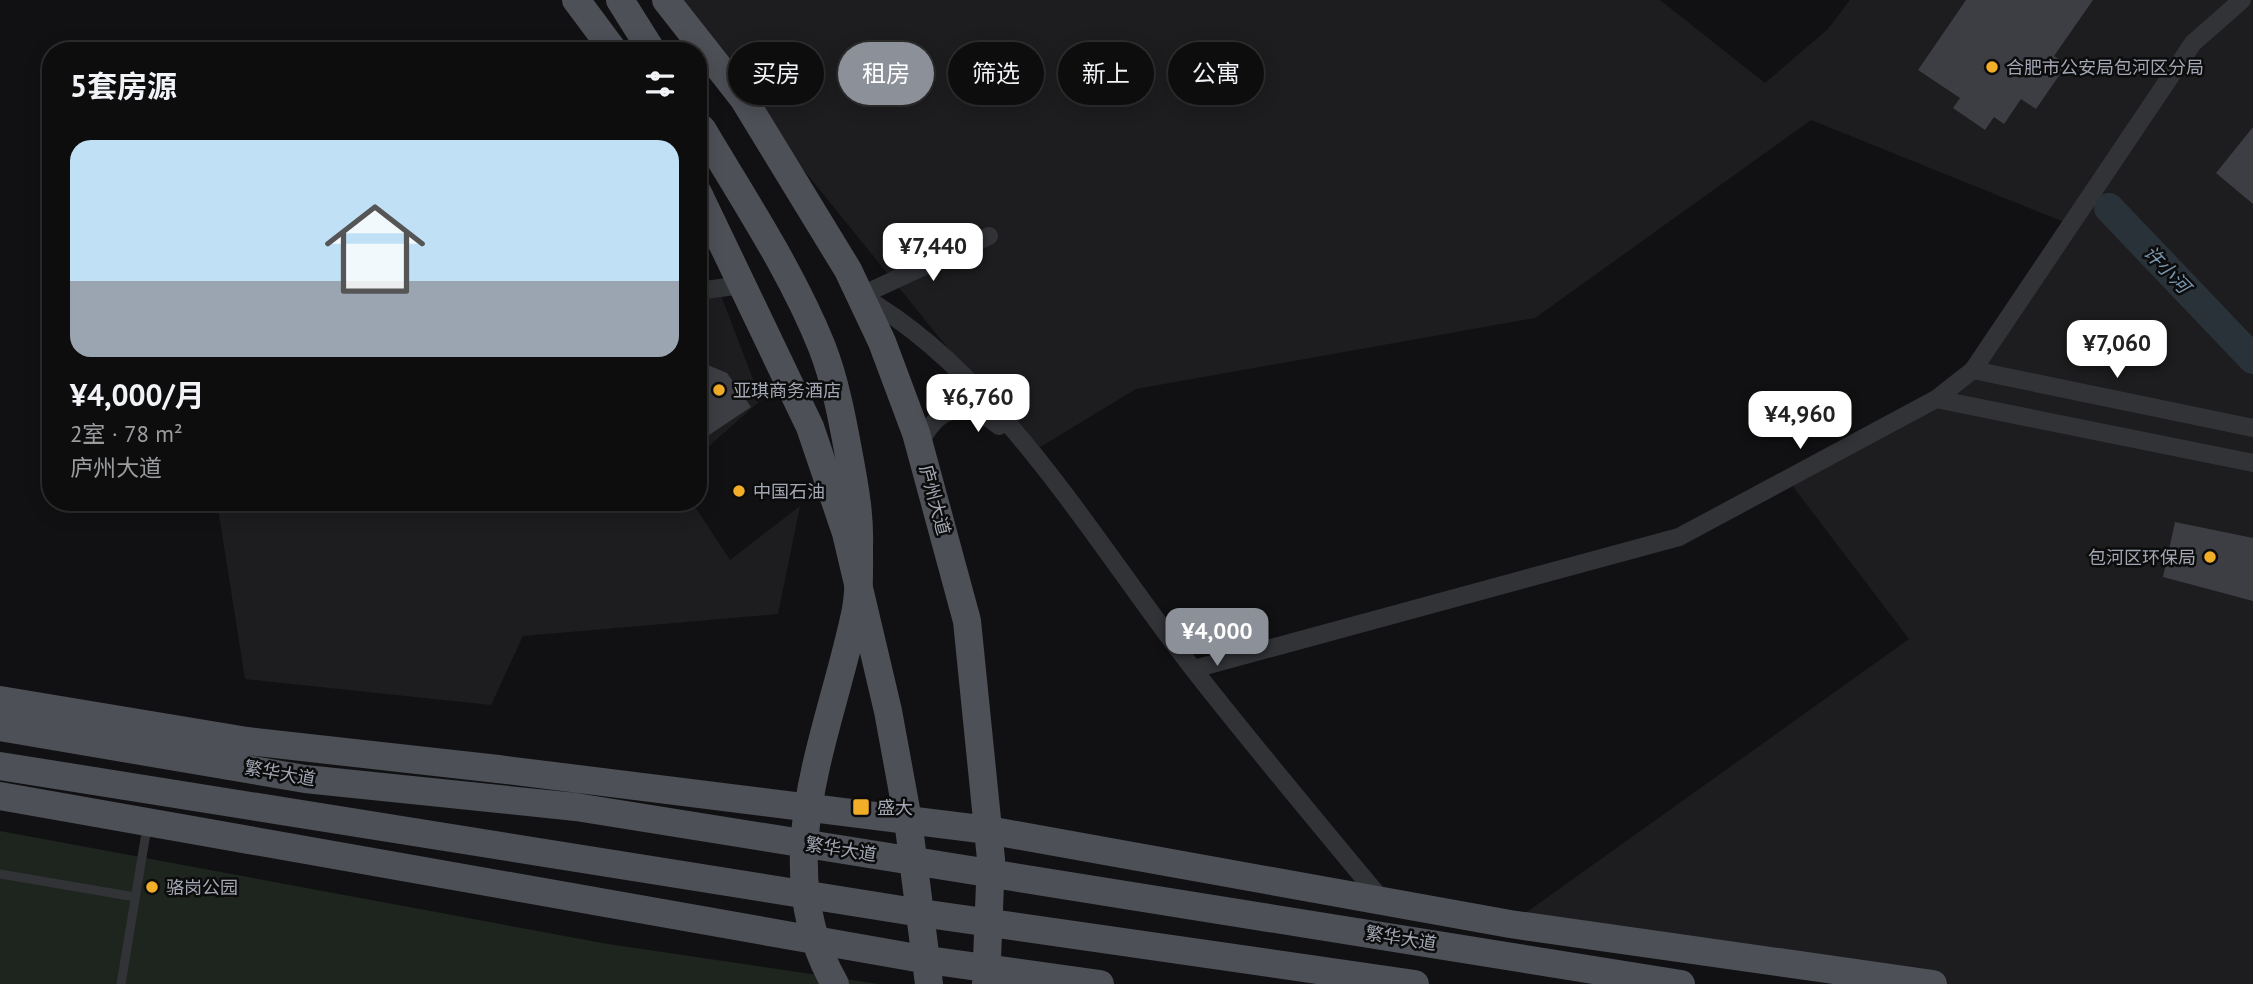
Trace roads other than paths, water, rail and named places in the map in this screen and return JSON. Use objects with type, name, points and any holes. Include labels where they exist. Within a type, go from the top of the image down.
[{"type":"main road","points":[[576,0],[607,42]]},
{"type":"main road","points":[[620,0],[646,42]]},
{"type":"main road","name":"庐州大道","points":[[666,0],[699,42]]},
{"type":"main road","name":"庐州大道","points":[[707,52],[743,98],[848,270],[882,342],[920,443],[967,621],[988,830],[990,873],[986,977]]},
{"type":"main road","points":[[707,138],[781,262],[822,348],[842,414],[856,491],[859,543],[856,611],[809,801],[802,856],[806,912],[826,968],[835,984]]},
{"type":"main road","points":[[707,211],[810,427],[846,533],[888,711],[908,820],[928,972]]},
{"type":"main road","points":[[0,700],[247,741],[512,770],[988,830],[1510,924],[1933,984]]},
{"type":"main road","name":"繁华大道","points":[[0,727],[305,779],[576,807],[1681,984]]},
{"type":"main road","name":"繁华大道","points":[[0,766],[921,913],[1415,984]]},
{"type":"main road","points":[[0,796],[928,972],[1100,984]]},
{"type":"main road","points":[[1841,973],[1893,984]]},
{"type":"main road","points":[[1314,984],[1347,974]]},
{"type":"street","points":[[1194,670],[1679,537],[1936,399],[1973,370],[2193,43],[2242,0]]},
{"type":"street","points":[[860,296],[989,236]]},
{"type":"street","points":[[707,290],[742,285]]},
{"type":"street","points":[[860,296],[891,312],[969,382],[1032,452],[1194,670],[1382,900]]},
{"type":"street","points":[[1973,370],[2253,428]]},
{"type":"street","points":[[1936,399],[2253,463]]},
{"type":"street","points":[[920,443],[930,422],[949,411],[969,410],[984,414],[1032,452]]},
{"type":"lane","points":[[121,984],[147,823]]},
{"type":"lane","points":[[0,874],[135,897]]},
{"type":"waterway","name":"许小河","points":[[2109,208],[2253,359]]},
{"type":"place","name":"合肥市公安局包河区分局","points":[[1992,67]]},
{"type":"place","name":"亚琪商务酒店","points":[[719,390]]},
{"type":"place","name":"中国石油","points":[[739,491]]},
{"type":"place","name":"包河区环保局","points":[[2210,557]]},
{"type":"place","name":"盛大","points":[[861,807]]},
{"type":"place","name":"骆岗公园","points":[[152,887]]}]
